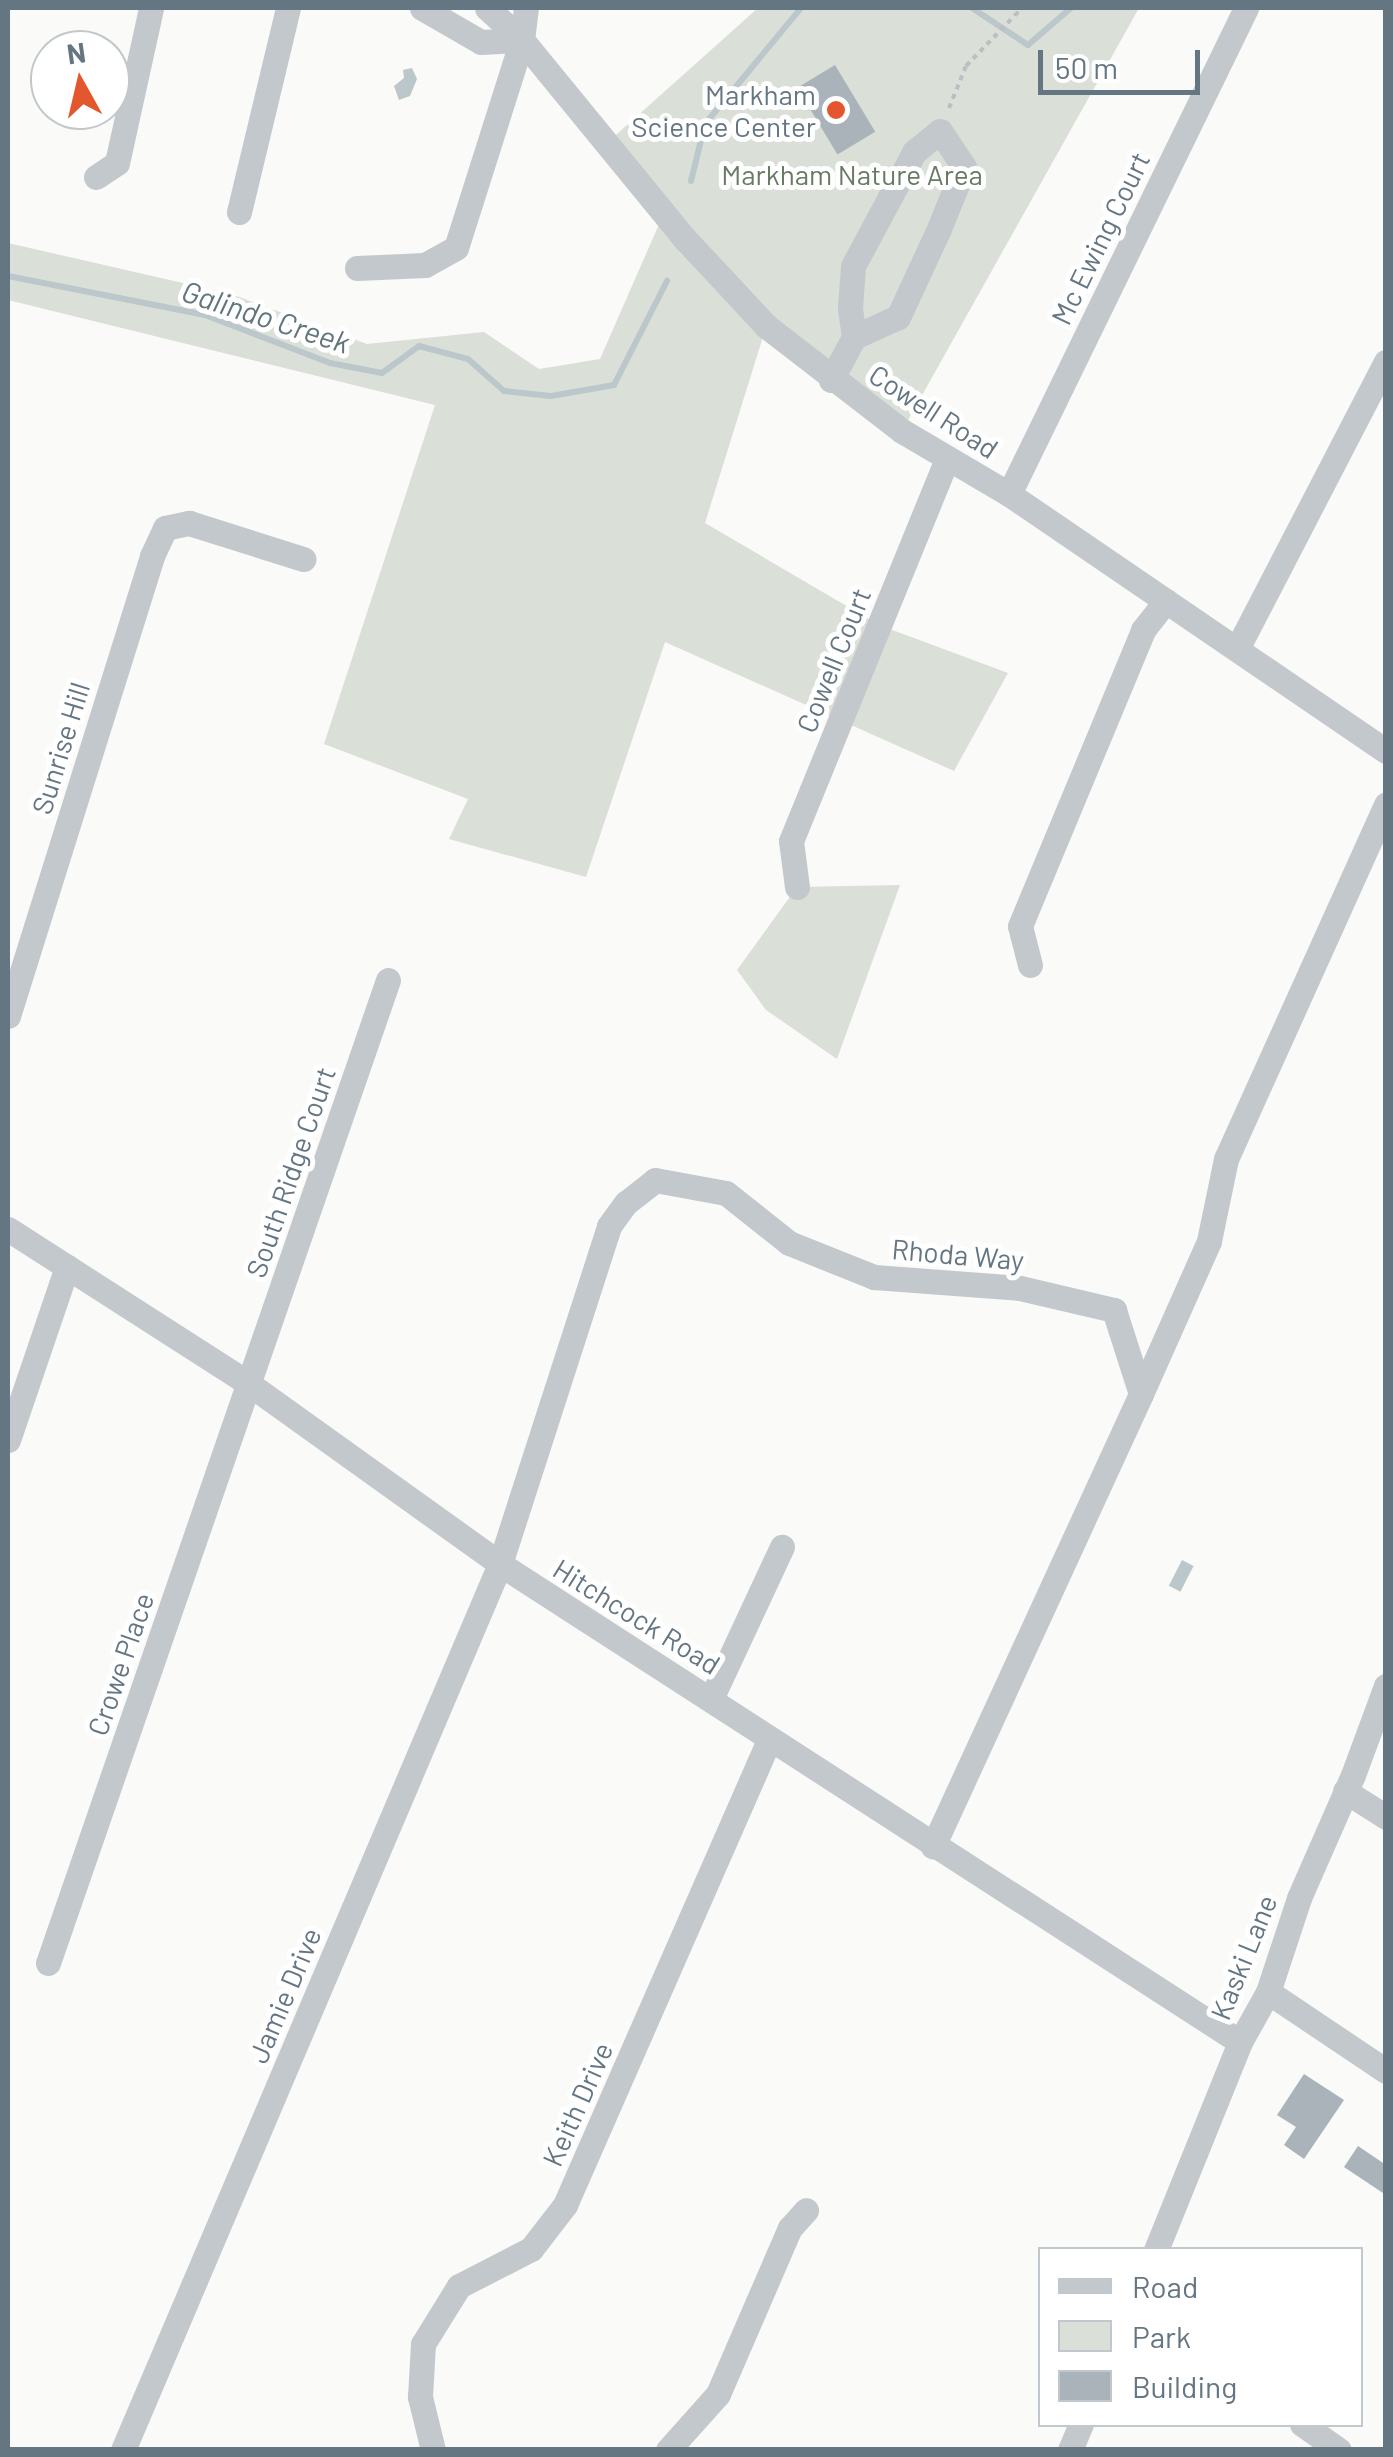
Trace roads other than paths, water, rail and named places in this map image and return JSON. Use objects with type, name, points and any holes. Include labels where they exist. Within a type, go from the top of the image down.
[{"type":"street","points":[[96,177],[117,164],[151,8]]},
{"type":"street","points":[[238,212],[288,8]]},
{"type":"street","points":[[422,8],[480,42],[522,40]]},
{"type":"street","name":"Cowell Road","points":[[487,8],[522,40],[685,239],[766,326],[831,380],[1238,647],[1386,751]]},
{"type":"street","points":[[357,268],[425,265],[456,248],[522,40],[526,8]]},
{"type":"street","name":"Mc Ewing Court","points":[[1009,494],[1246,8]]},
{"type":"street","points":[[831,380],[854,337],[850,308],[854,266],[914,152],[940,131],[964,166],[944,215],[898,317],[854,337]]},
{"type":"street","points":[[1238,647],[1386,362]]},
{"type":"street","name":"Cowell Court","points":[[797,887],[791,841],[947,459]]},
{"type":"street","name":"Sunrise Hill","points":[[8,1016],[152,556],[165,528],[189,523],[303,559]]},
{"type":"street","points":[[1030,965],[1020,926],[1142,630],[1166,602]]},
{"type":"street","points":[[932,1846],[1210,1241],[1218,1184],[1386,804]]},
{"type":"street","name":"South Ridge Court","points":[[249,1384],[388,980]]},
{"type":"street","name":"Rhoda Way","points":[[500,1564],[608,1226],[626,1203],[654,1180],[726,1194],[789,1243],[874,1277],[1020,1288],[1114,1310],[1140,1394]]},
{"type":"street","name":"Hitchcock Road","points":[[8,1229],[249,1384],[500,1564],[1240,2042]]},
{"type":"street","points":[[8,1440],[67,1267]]},
{"type":"street","name":"Crowe Place","points":[[48,1963],[249,1384]]},
{"type":"street","points":[[712,1698],[782,1547]]},
{"type":"street","name":"Jamie Drive","points":[[123,2450],[500,1564]]},
{"type":"street","name":"Kaski Lane","points":[[1157,2247],[1240,2042],[1268,1992],[1299,1898],[1386,1686]]},
{"type":"street","name":"Keith Drive","points":[[433,2450],[420,2397],[423,2344],[459,2286],[531,2249],[565,2205],[769,1740]]},
{"type":"street","points":[[1345,1791],[1386,1817]]},
{"type":"street","points":[[1268,1992],[1386,2071]]},
{"type":"street","points":[[668,2450],[718,2394],[790,2228],[806,2210]]},
{"type":"street","points":[[1306,2427],[1339,2450]]},
{"type":"waterway","name":"Galindo Creek","points":[[691,181],[705,124],[801,8]]},
{"type":"waterway","name":"Galindo Creek","points":[[972,8],[1028,45],[1071,8]]},
{"type":"waterway","name":"Galindo Creek","points":[[8,276],[205,315],[330,363],[382,373],[419,346],[468,359],[504,391],[551,396],[614,385],[667,281]]},
{"type":"place","name":"Markham Science Center","points":[[836,110]]},
{"type":"park label","name":"Markham Nature Area","points":[[852,174]]}]
